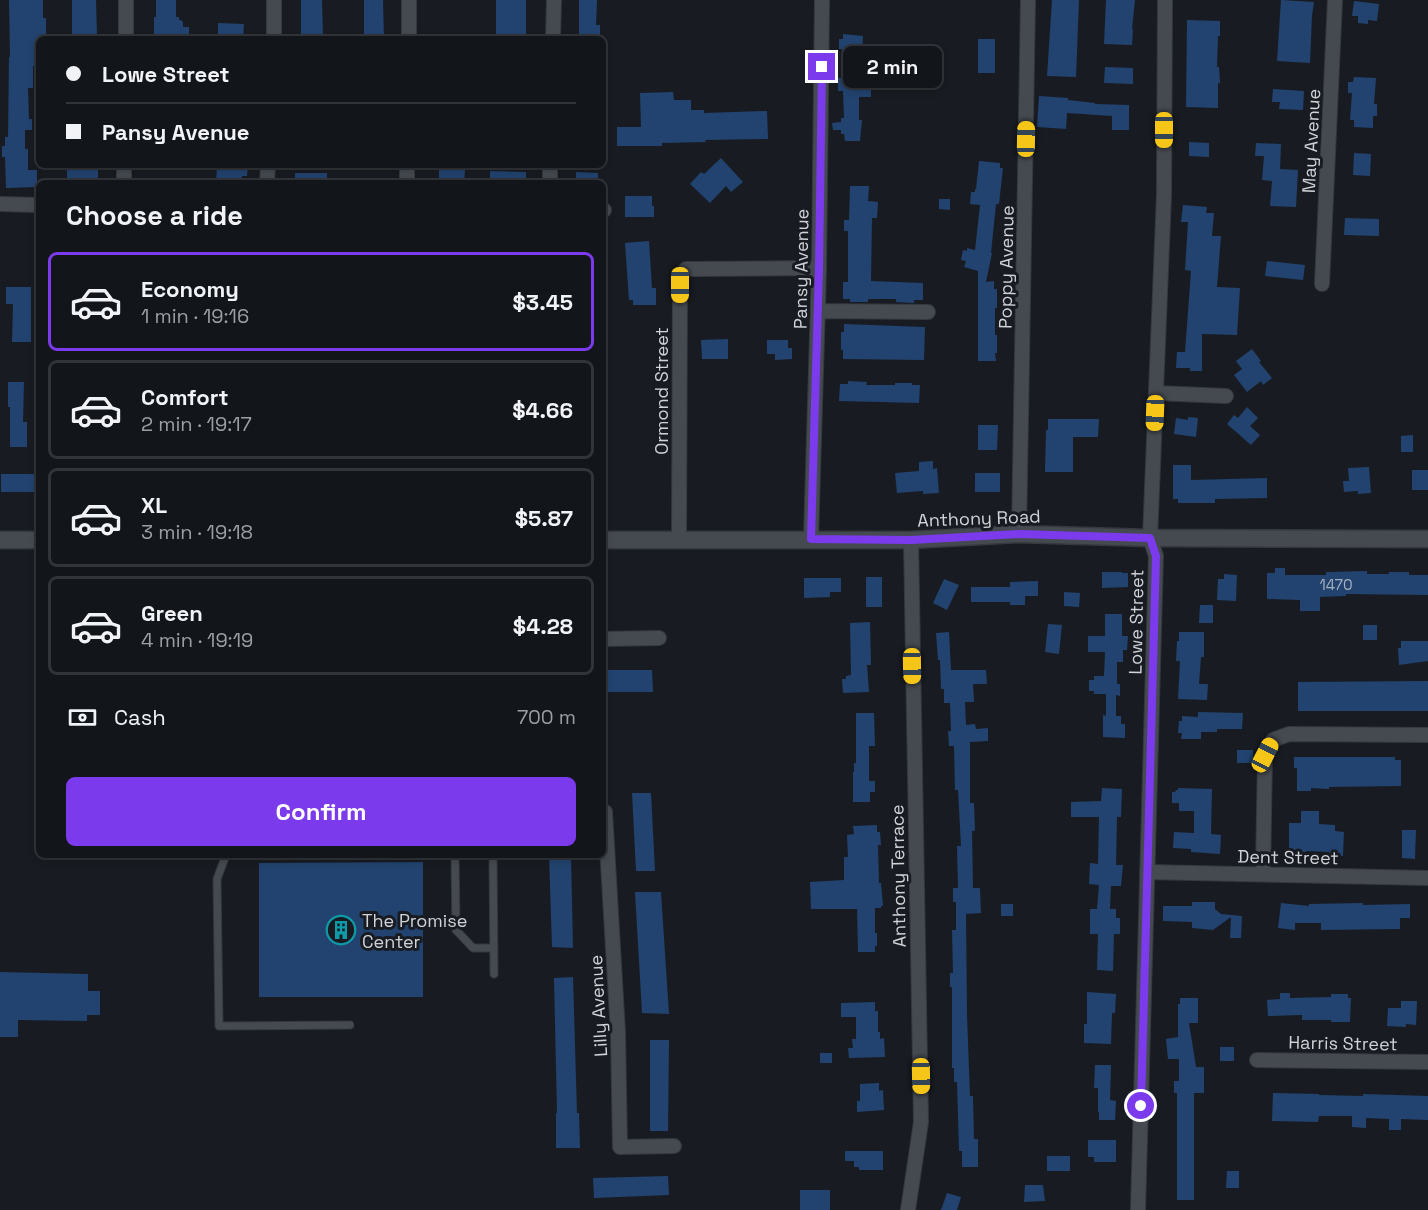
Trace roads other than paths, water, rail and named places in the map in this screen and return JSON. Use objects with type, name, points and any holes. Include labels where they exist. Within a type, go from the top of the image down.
[{"type":"street","points":[[126,0],[126,36]]},
{"type":"street","points":[[274,0],[274,36]]},
{"type":"street","points":[[409,0],[409,36]]},
{"type":"street","points":[[553,36],[554,0]]},
{"type":"street","name":"Pansy Avenue","points":[[811,539],[819,268],[822,0]]},
{"type":"street","name":"Poppy Avenue","points":[[1019,534],[1028,0]]},
{"type":"street","name":"Lowe Street","points":[[1138,1210],[1156,556],[1150,538],[1164,195],[1165,0]]},
{"type":"street","name":"May Avenue","points":[[1323,284],[1335,0]]},
{"type":"street","points":[[0,204],[36,205]]},
{"type":"street","name":"Ormond Street","points":[[679,540],[681,275],[686,269],[695,268],[819,268]]},
{"type":"street","points":[[818,311],[928,312]]},
{"type":"street","points":[[1156,393],[1226,396]]},
{"type":"street","name":"Anthony Road","points":[[606,540],[911,540],[1019,534],[1150,538],[1428,539]]},
{"type":"street","points":[[0,540],[36,540]]},
{"type":"street","name":"Anthony Terrace","points":[[909,1210],[921,1122],[911,540]]},
{"type":"street","points":[[606,639],[659,638]]},
{"type":"street","points":[[1263,874],[1265,755],[1273,740],[1289,734],[1428,735]]},
{"type":"street","name":"Lilly Avenue","points":[[606,829],[618,1033],[620,1147],[674,1146]]},
{"type":"street","name":"Dent Street","points":[[1148,872],[1428,878]]},
{"type":"street","name":"Harris Street","points":[[1257,1060],[1428,1062]]},
{"type":"lane","points":[[225,858],[217,879],[219,1026],[350,1025]]},
{"type":"lane","points":[[455,858],[456,930],[472,948],[494,948]]},
{"type":"lane","points":[[493,858],[494,974]]},
{"type":"place","name":"The Promise Center","points":[[341,930]]}]
